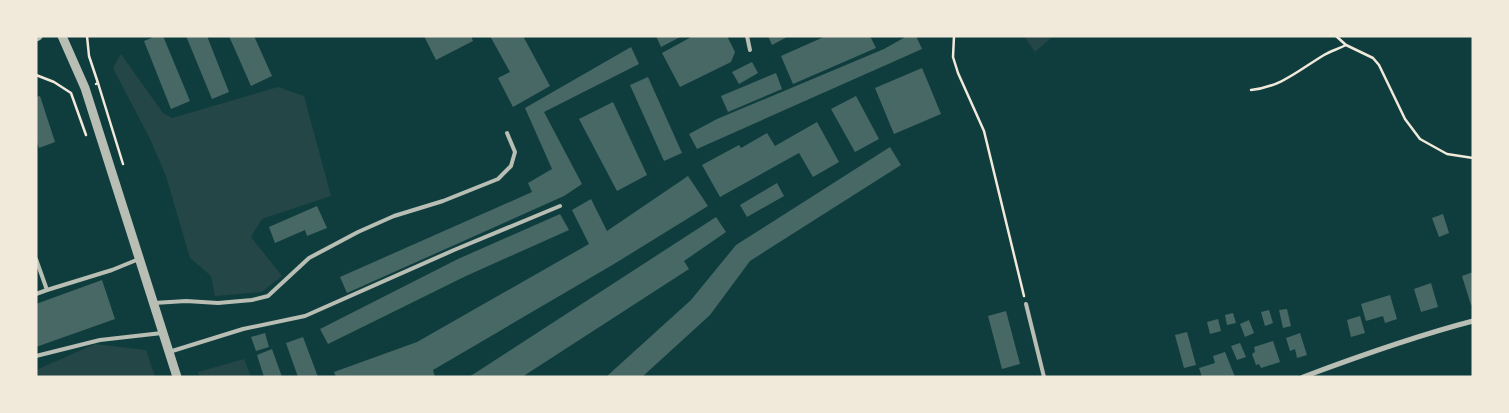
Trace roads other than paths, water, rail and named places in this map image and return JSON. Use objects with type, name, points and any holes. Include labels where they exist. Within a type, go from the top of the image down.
[{"type":"street","points":[[62,36],[85,88],[177,377]]},
{"type":"street","points":[[1303,377],[1440,329],[1473,321]]},
{"type":"lane","points":[[747,36],[750,50]]},
{"type":"lane","points":[[154,303],[218,303],[252,300],[268,296],[309,258],[358,232],[394,216],[443,201],[498,179],[511,166],[516,152],[508,133]]},
{"type":"lane","points":[[169,352],[243,329],[305,316],[454,250],[560,206]]},
{"type":"lane","points":[[36,294],[112,270],[139,259]]},
{"type":"lane","points":[[36,260],[47,290]]},
{"type":"lane","points":[[1026,304],[1044,377]]},
{"type":"lane","points":[[36,356],[100,340],[163,333]]}]
